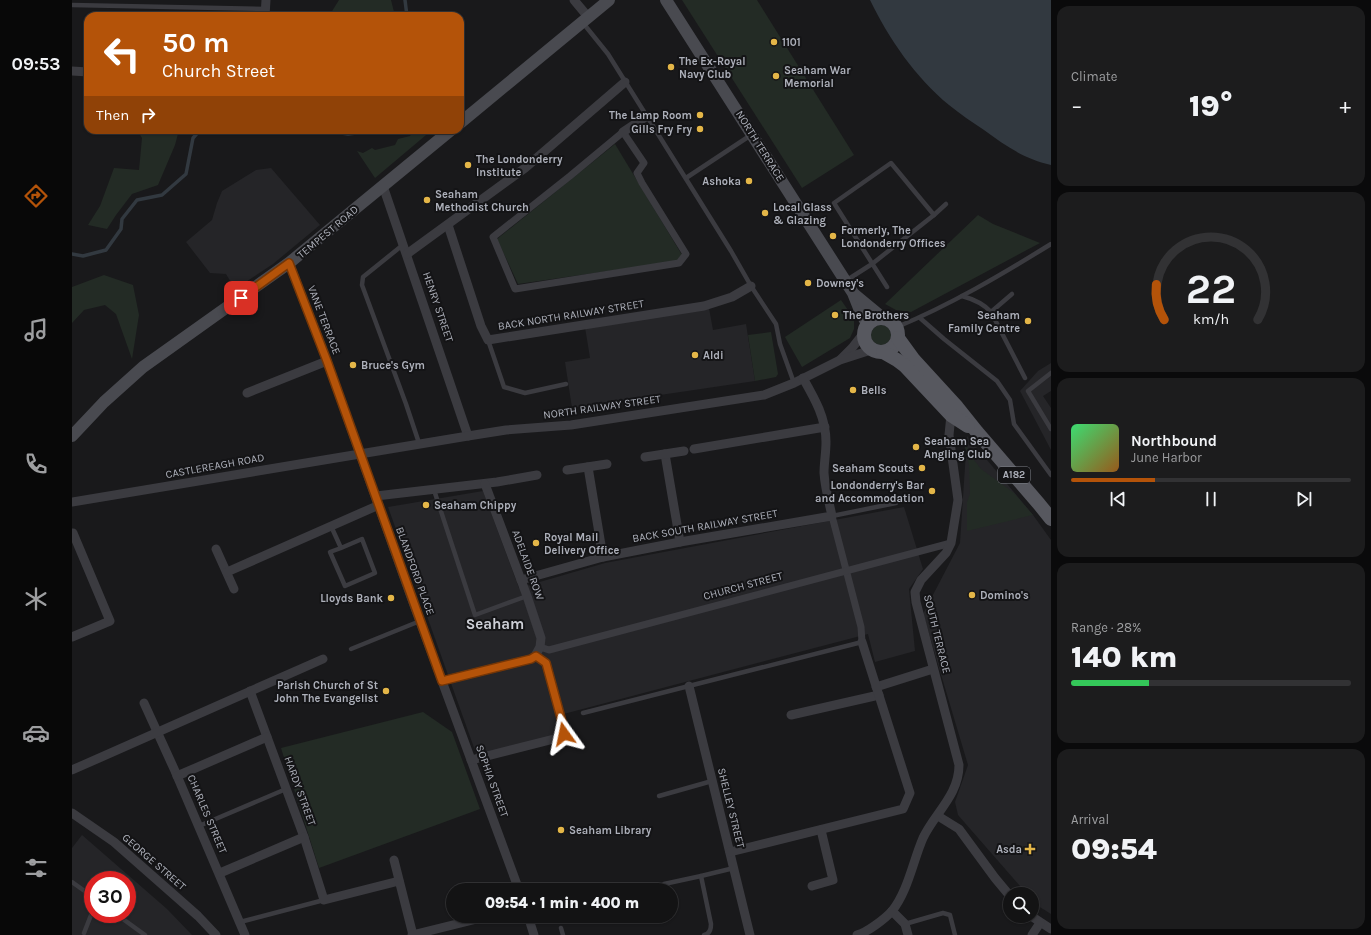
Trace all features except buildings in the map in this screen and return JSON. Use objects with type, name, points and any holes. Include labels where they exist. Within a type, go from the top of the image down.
[{"type":"main road","points":[[464,120],[609,0]]},
{"type":"main road","name":"NORTH TERRACE","points":[[666,0],[753,134],[845,282],[853,293],[883,318]]},
{"type":"main road","name":"TEMPEST ROAD","points":[[72,436],[104,402],[143,367],[289,263],[446,134]]},
{"type":"main road","name":"NORTH TERRACE","points":[[853,293],[861,313],[865,329]]},
{"type":"main road","points":[[883,318],[888,319],[897,333],[893,348],[888,351],[877,351],[867,346],[864,340],[865,329],[872,320],[883,318]]},
{"type":"main road","name":"A182","points":[[897,333],[914,360],[957,407],[976,432],[1051,519]]},
{"type":"main road","name":"A182","points":[[877,351],[897,360],[905,366],[950,415],[976,432]]},
{"type":"street","points":[[574,0],[586,20]]},
{"type":"street","points":[[72,71],[84,72]]},
{"type":"street","points":[[408,254],[525,168],[625,82]]},
{"type":"street","points":[[623,132],[644,163],[637,173],[642,183],[686,254],[679,263],[515,289],[493,237],[623,132],[647,116]]},
{"type":"street","name":"HENRY STREET","points":[[383,186],[408,254],[468,436]]},
{"type":"street","name":"BACK NORTH RAILWAY STREET","points":[[448,225],[481,326],[488,340],[704,306],[732,297],[751,286]]},
{"type":"street","name":"VANE TERRACE","points":[[289,263],[327,361],[366,469]]},
{"type":"street","name":"NORTH RAILWAY STREET","points":[[840,360],[852,348],[865,329]]},
{"type":"street","name":"NORTH RAILWAY STREET","points":[[361,454],[419,443],[506,430],[571,425],[764,395],[794,383],[840,360],[877,351]]},
{"type":"street","points":[[247,393],[327,361]]},
{"type":"street","points":[[730,852],[903,809],[910,793],[862,642],[861,627],[832,516],[824,474],[826,443],[825,427],[815,399],[803,378]]},
{"type":"street","name":"SOUTH TERRACE","points":[[892,911],[904,891],[924,838],[952,793],[959,775],[959,765],[933,669],[916,602],[915,592],[921,580],[946,553],[951,543],[958,500],[949,435],[950,415]]},
{"type":"street","points":[[645,457],[825,427]]},
{"type":"street","name":"CASTLEREAGH ROAD","points":[[72,502],[361,454]]},
{"type":"street","points":[[665,454],[680,542]]},
{"type":"street","points":[[567,470],[608,464]]},
{"type":"street","points":[[588,467],[602,557]]},
{"type":"street","name":"BLANDFORD PLACE","points":[[366,469],[442,681]]},
{"type":"street","points":[[227,572],[331,526],[377,501],[434,490],[485,484],[537,475]]},
{"type":"street","name":"ADELAIDE ROW","points":[[485,484],[527,596],[541,638],[540,647]]},
{"type":"street","name":"BACK SOUTH RAILWAY STREET","points":[[521,580],[602,557],[832,516]]},
{"type":"street","points":[[72,637],[110,621],[73,533]]},
{"type":"street","name":"CHURCH STREET","points":[[540,647],[549,650],[951,543]]},
{"type":"street","points":[[216,549],[234,590]]},
{"type":"street","points":[[442,681],[531,659],[536,656],[540,647]]},
{"type":"street","points":[[471,760],[558,738],[564,734],[564,729],[546,663],[536,656]]},
{"type":"street","points":[[72,770],[323,659]]},
{"type":"street","points":[[791,715],[878,691],[933,669]]},
{"type":"street","name":"SOPHIA STREET","points":[[442,681],[516,883]]},
{"type":"street","name":"SHELLEY STREET","points":[[689,686],[750,935]]},
{"type":"street","name":"HARDY STREET","points":[[250,691],[304,837],[324,900]]},
{"type":"street","name":"CHARLES STREET","points":[[144,703],[246,935]]},
{"type":"street","points":[[177,776],[267,737]]},
{"type":"street","name":"GEORGE STREET","points":[[72,813],[114,842],[198,916],[216,935]]},
{"type":"street","points":[[938,816],[959,829],[1003,888]]},
{"type":"street","points":[[812,886],[834,880],[821,830]]},
{"type":"street","points":[[220,873],[304,837]]},
{"type":"street","points":[[394,860],[413,935],[460,923]]},
{"type":"street","points":[[324,900],[399,881]]},
{"type":"street","points":[[857,935],[863,933],[892,911],[905,924],[908,935]]},
{"type":"street","points":[[530,923],[534,935]]},
{"type":"street","points":[[1032,935],[1040,923],[1051,929]]},
{"type":"lane","points":[[72,5],[265,8]]},
{"type":"lane","points":[[586,20],[776,324],[780,344],[794,383]]},
{"type":"lane","points":[[686,178],[753,134]]},
{"type":"lane","points":[[887,287],[834,203],[891,163],[934,215]]},
{"type":"lane","points":[[845,282],[872,264],[946,204]]},
{"type":"lane","points":[[404,244],[363,277],[362,284],[419,443]]},
{"type":"lane","points":[[897,333],[920,318],[962,296],[1051,244]]},
{"type":"lane","points":[[991,312],[1012,294]]},
{"type":"lane","points":[[962,296],[986,306],[991,312],[1025,378]]},
{"type":"lane","points":[[920,318],[997,381],[1010,400],[1014,424],[1051,475]]},
{"type":"lane","points":[[488,340],[504,387],[525,394],[566,384]]},
{"type":"lane","points":[[1051,374],[1028,390],[1051,429]]},
{"type":"lane","points":[[434,490],[475,615],[527,596]]},
{"type":"lane","name":"BACK SOUTH RAILWAY STREET","points":[[832,516],[896,503]]},
{"type":"lane","points":[[331,526],[341,548]]},
{"type":"lane","points":[[362,539],[376,573],[345,586],[330,552],[341,548],[362,539]]},
{"type":"lane","points":[[351,649],[420,621]]},
{"type":"lane","points":[[583,713],[862,642]]},
{"type":"lane","points":[[659,796],[712,781]]},
{"type":"lane","points":[[198,826],[286,789]]},
{"type":"lane","points":[[669,883],[734,868]]},
{"type":"lane","points":[[701,876],[711,924],[711,930],[704,935]]},
{"type":"lane","points":[[72,882],[84,891]]},
{"type":"lane","points":[[240,922],[324,900]]},
{"type":"lane","points":[[905,924],[943,913],[950,915],[956,935]]},
{"type":"lane","points":[[84,933],[88,923]]},
{"type":"lane","points":[[128,923],[145,935]]},
{"type":"lane","points":[[561,928],[563,935]]},
{"type":"shaded area","points":[[339,0],[391,0],[394,12],[332,12]]},
{"type":"shaded area","points":[[682,0],[757,0],[854,155],[802,188]]},
{"type":"shaded area","points":[[870,0],[1051,0],[1051,165],[1024,156],[1008,147],[949,105],[925,82],[904,57],[877,15]]},
{"type":"shaded area","points":[[140,134],[178,134],[175,145],[158,185],[132,194],[107,229],[88,225],[100,206],[114,168],[139,170],[142,138]]},
{"type":"shaded area","points":[[411,134],[427,134],[375,178],[357,151],[363,153],[372,148],[375,150],[395,145],[398,139],[410,136]]},
{"type":"shaded area","points":[[615,144],[682,255],[678,261],[518,284],[497,239]]},
{"type":"shaded area","points":[[271,168],[320,225],[273,264],[235,289],[226,274],[210,273],[186,242],[212,220],[222,191],[256,170]]},
{"type":"shaded area","points":[[978,215],[993,224],[1040,243],[911,312],[896,310],[885,304]]},
{"type":"shaded area","points":[[104,275],[133,285],[139,315],[132,359],[116,314],[105,305],[84,310],[72,323],[72,287]]},
{"type":"shaded area","points":[[841,300],[854,319],[854,329],[850,338],[802,367],[785,337]]},
{"type":"shaded area","points":[[709,308],[713,330],[746,324],[755,381],[572,408],[565,362],[590,358],[585,327]]},
{"type":"shaded area","points":[[881,325],[888,328],[891,335],[888,342],[881,345],[874,342],[871,335],[874,328]]},
{"type":"shaded area","points":[[771,332],[778,374],[776,377],[755,381],[748,335]]},
{"type":"shaded area","points":[[1051,363],[1051,391],[1043,396],[1051,408],[1051,450],[1020,391],[1038,371]]},
{"type":"shaded area","points":[[967,436],[1033,515],[1051,540],[1051,914],[1039,906],[1039,887],[1021,887],[958,815],[955,802],[968,765],[923,614],[960,543]]},
{"type":"shaded area","points":[[963,439],[971,456],[981,469],[1014,493],[1033,515],[967,531],[967,502],[970,494],[969,465]]},
{"type":"shaded area","points":[[483,491],[519,588],[605,563],[904,507],[923,569],[909,589],[915,651],[875,662],[868,634],[556,716],[562,736],[477,756],[388,507]]},
{"type":"shaded area","points":[[423,712],[452,732],[480,809],[319,868],[281,748]]},
{"type":"shaded area","points":[[82,835],[123,871],[84,871],[84,923],[136,923],[136,882],[167,909],[192,935],[72,935],[72,848]]},
{"type":"waterway","points":[[405,0],[406,12]]},
{"type":"waterway","points":[[72,254],[83,256],[106,250],[121,229],[122,219],[137,200],[162,195],[186,174],[193,138],[196,134]]},
{"type":"place","name":"1101","points":[[774,42]]},
{"type":"place","name":"The Ex-Royal Navy Club","points":[[671,67]]},
{"type":"place","name":"Seaham War Memorial","points":[[776,76]]},
{"type":"place","name":"The Lamp Room","points":[[700,115]]},
{"type":"place","name":"Gills Fry Fry","points":[[700,129]]},
{"type":"place","name":"The Londonderry Institute","points":[[468,165]]},
{"type":"place","name":"Ashoka","points":[[749,181]]},
{"type":"place","name":"Seaham Methodist Church","points":[[427,200]]},
{"type":"place","name":"Local Glass & Glazing","points":[[765,213]]},
{"type":"place","name":"Formerly, The Londonderry Offices","points":[[833,236]]},
{"type":"place","name":"Downey's","points":[[808,283]]},
{"type":"place","name":"The Brothers","points":[[835,315]]},
{"type":"place","name":"Seaham Family Centre","points":[[1028,321]]},
{"type":"place","name":"Aldi","points":[[695,355]]},
{"type":"place","name":"Bruce's Gym","points":[[353,365]]},
{"type":"place","name":"Bells","points":[[853,390]]},
{"type":"place","name":"Seaham Sea Angling Club","points":[[916,447]]},
{"type":"place","name":"Seaham Scouts","points":[[922,468]]},
{"type":"place","name":"Londonderry's Bar and Accommodation","points":[[932,491]]},
{"type":"place","name":"Seaham Chippy","points":[[426,505]]},
{"type":"place","name":"Royal Mail Delivery Office","points":[[536,543]]},
{"type":"place","name":"Domino's","points":[[972,595]]},
{"type":"place","name":"Lloyds Bank","points":[[391,598]]},
{"type":"place","name":"Parish Church of St John The Evangelist","points":[[386,691]]},
{"type":"place","name":"Seaham Library","points":[[561,830]]},
{"type":"place","name":"Asda","points":[[1030,849]]},
{"type":"district","name":"Seaham","points":[[495,624]]},
{"type":"route","points":[[241,298],[289,263],[327,361],[442,681],[531,659],[536,656],[546,663],[564,729],[564,734]]}]
